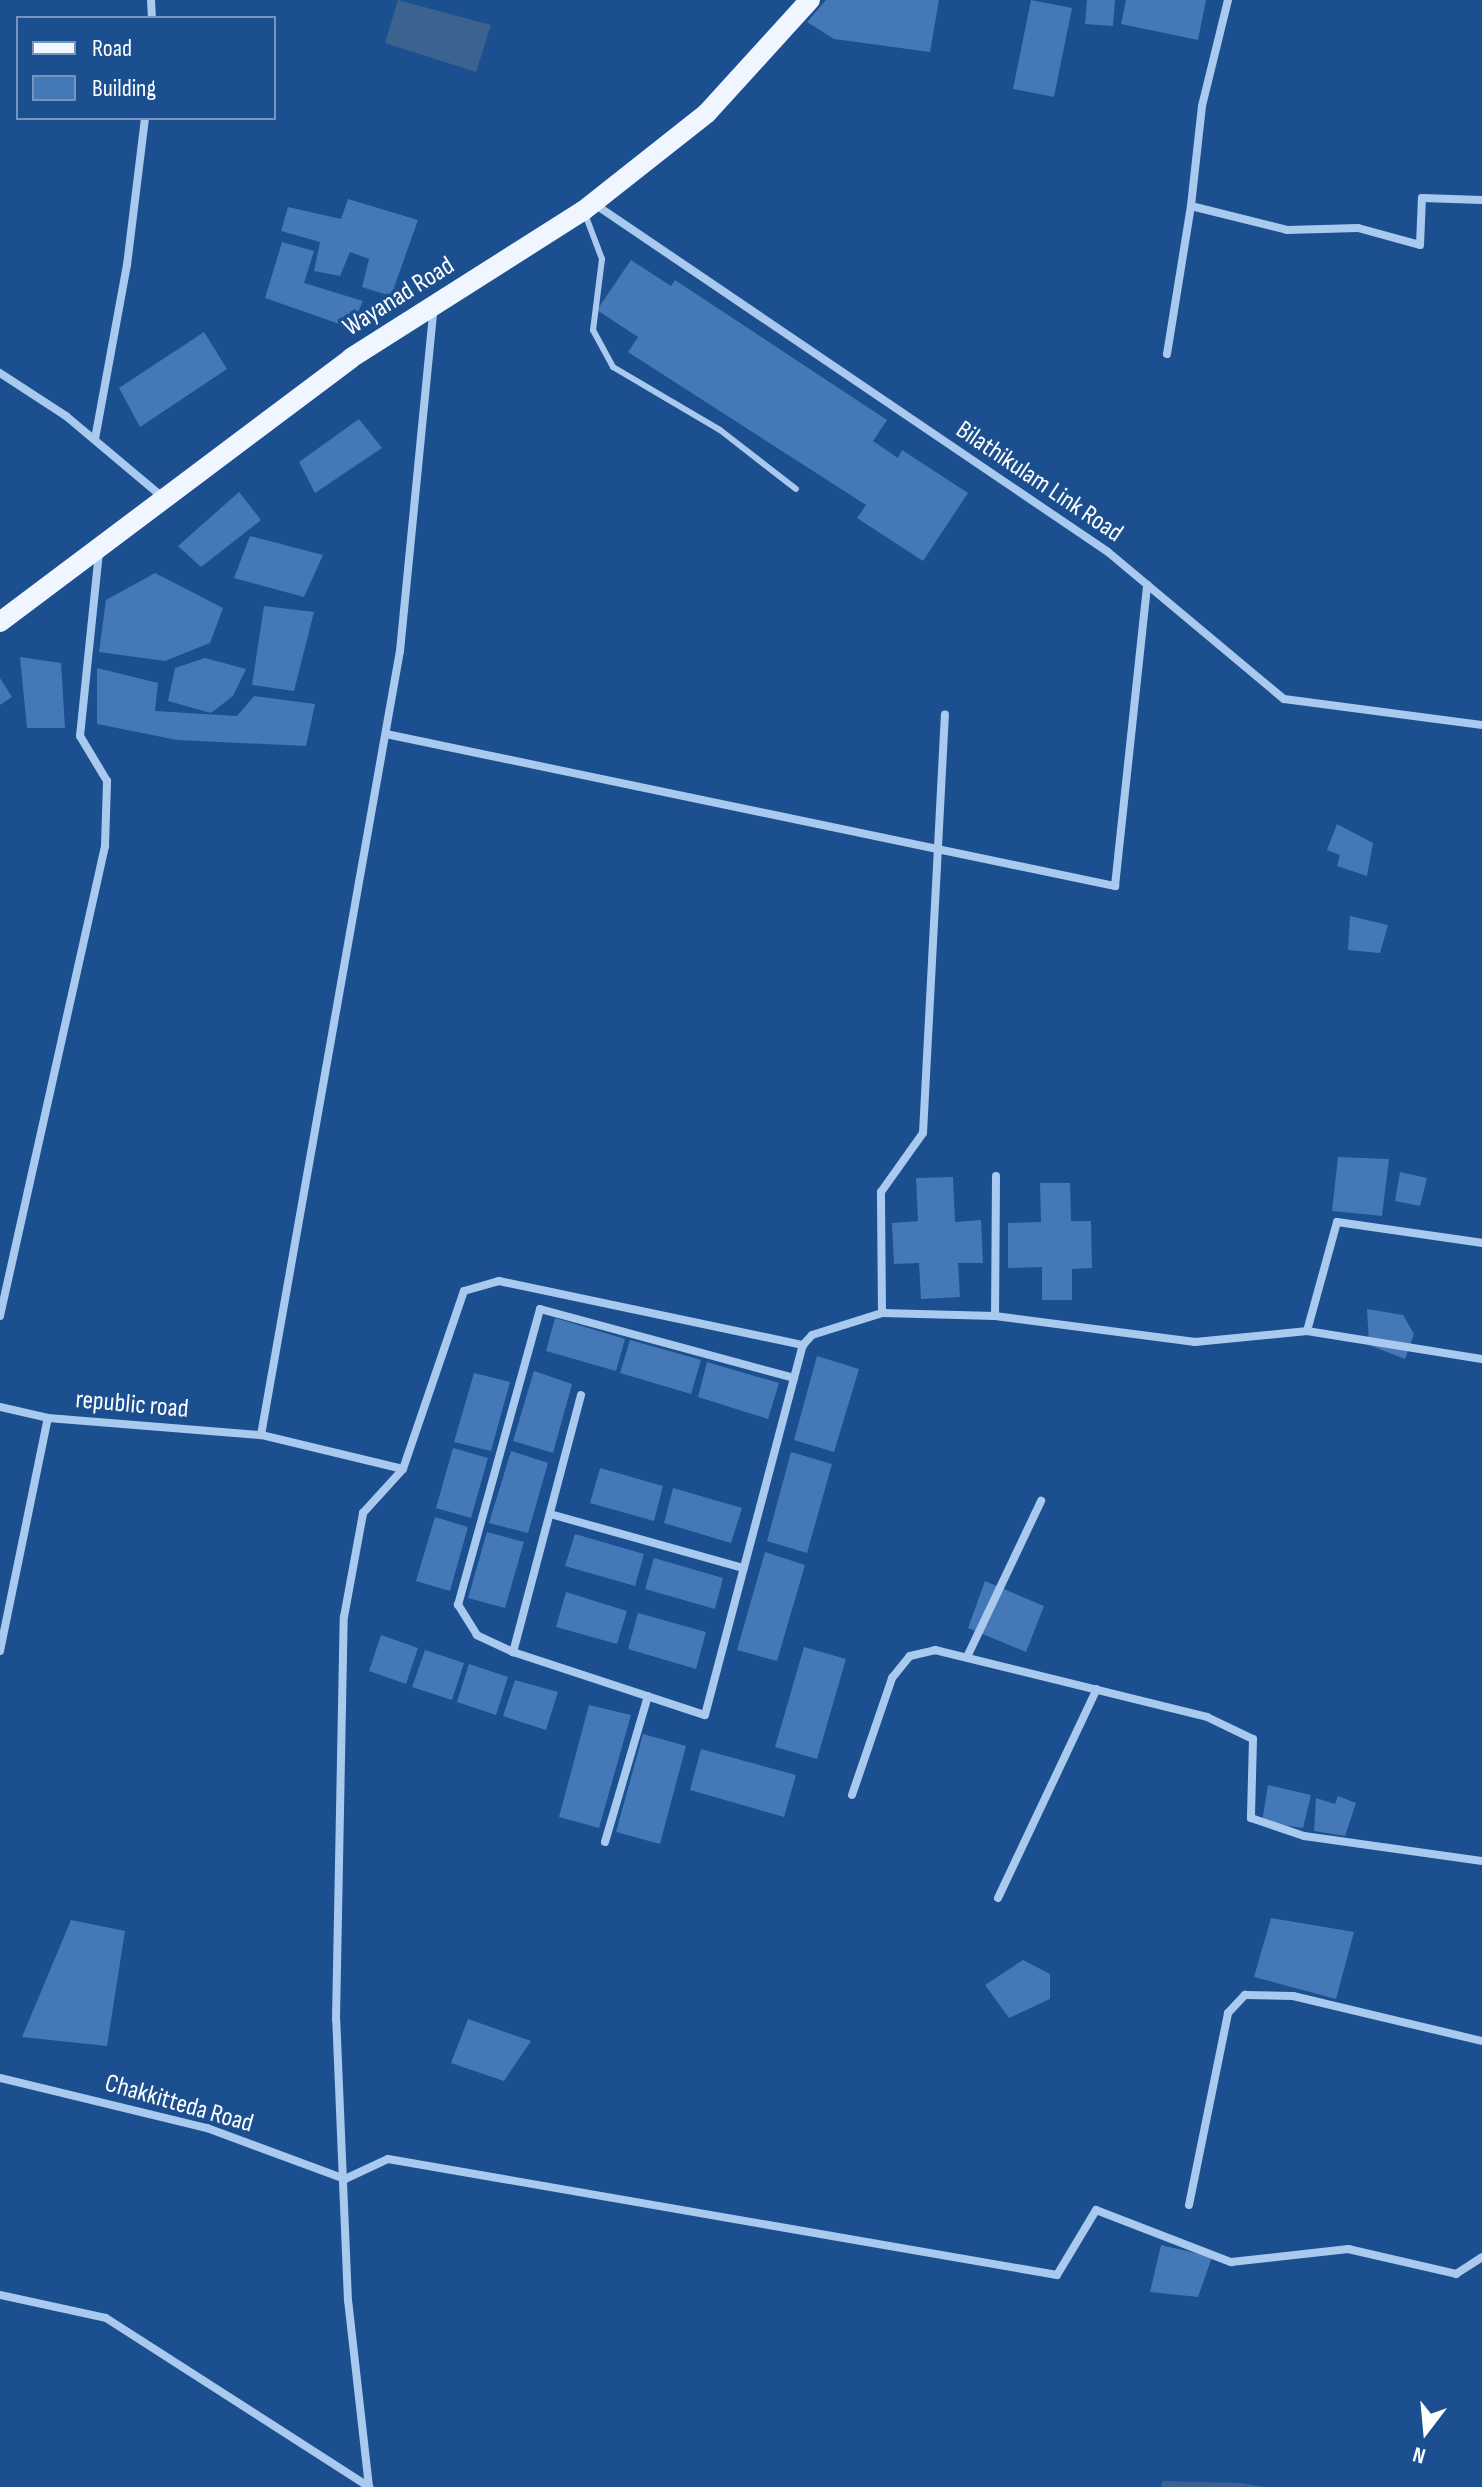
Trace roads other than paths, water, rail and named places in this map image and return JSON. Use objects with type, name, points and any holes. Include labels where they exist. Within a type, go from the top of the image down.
[{"type":"main road","name":"Wayanad Road","points":[[0,622],[160,495],[434,305],[588,207],[707,113],[810,0]]},
{"type":"street","points":[[1167,354],[1191,206],[1202,106],[1228,0]]},
{"type":"street","points":[[95,439],[127,265],[145,120]]},
{"type":"street","points":[[1191,206],[1287,230],[1358,228],[1420,245],[1422,198],[1482,200]]},
{"type":"street","name":"Bilathikulam Link Road","points":[[588,207],[1147,585],[1284,699],[1482,725]]},
{"type":"street","points":[[261,1435],[386,734],[434,305]]},
{"type":"street","points":[[0,373],[95,439],[160,495]]},
{"type":"street","points":[[0,1316],[105,846],[107,781],[80,736],[101,540]]},
{"type":"street","points":[[386,734],[937,846],[1115,886],[1147,585]]},
{"type":"street","points":[[882,1313],[881,1192],[923,1133],[945,715]]},
{"type":"street","points":[[995,1316],[996,1176]]},
{"type":"street","points":[[1307,1331],[1337,1222],[1482,1243]]},
{"type":"street","points":[[369,2487],[348,2301],[336,2019],[344,1617],[363,1513],[403,1469],[464,1291],[499,1281],[803,1345]]},
{"type":"street","points":[[794,1378],[540,1309],[458,1605],[477,1635],[513,1652],[705,1715],[803,1345],[812,1335],[882,1313],[995,1316],[1195,1342],[1307,1331],[1482,1359]]},
{"type":"street","points":[[513,1652],[581,1395]]},
{"type":"street","name":"republic road","points":[[0,1407],[48,1418],[261,1435],[403,1469]]},
{"type":"street","points":[[0,1651],[48,1418]]},
{"type":"street","points":[[967,1657],[1041,1501]]},
{"type":"street","points":[[550,1514],[744,1568]]},
{"type":"street","points":[[852,1795],[892,1678],[910,1656],[935,1650],[1207,1717],[1253,1739],[1251,1818],[1304,1836],[1482,1861]]},
{"type":"street","points":[[998,1898],[1097,1689]]},
{"type":"street","points":[[605,1842],[648,1696]]},
{"type":"street","points":[[1189,2205],[1228,2013],[1245,1995],[1293,1996],[1482,2041]]},
{"type":"street","name":"Chakkitteda Road","points":[[0,2078],[207,2128],[345,2179]]},
{"type":"street","points":[[345,2179],[388,2159],[1057,2275],[1096,2210],[1231,2262],[1348,2249],[1456,2274],[1482,2257]]},
{"type":"street","points":[[0,2295],[106,2318],[369,2487]]},
{"type":"lane","points":[[588,207],[602,259],[593,330],[613,367],[720,430],[796,489]]},
{"type":"water","points":[[398,0],[491,25],[476,72],[385,43]]},
{"type":"water","points":[[1163,2481],[1241,2483],[1264,2487],[1161,2487]]}]
